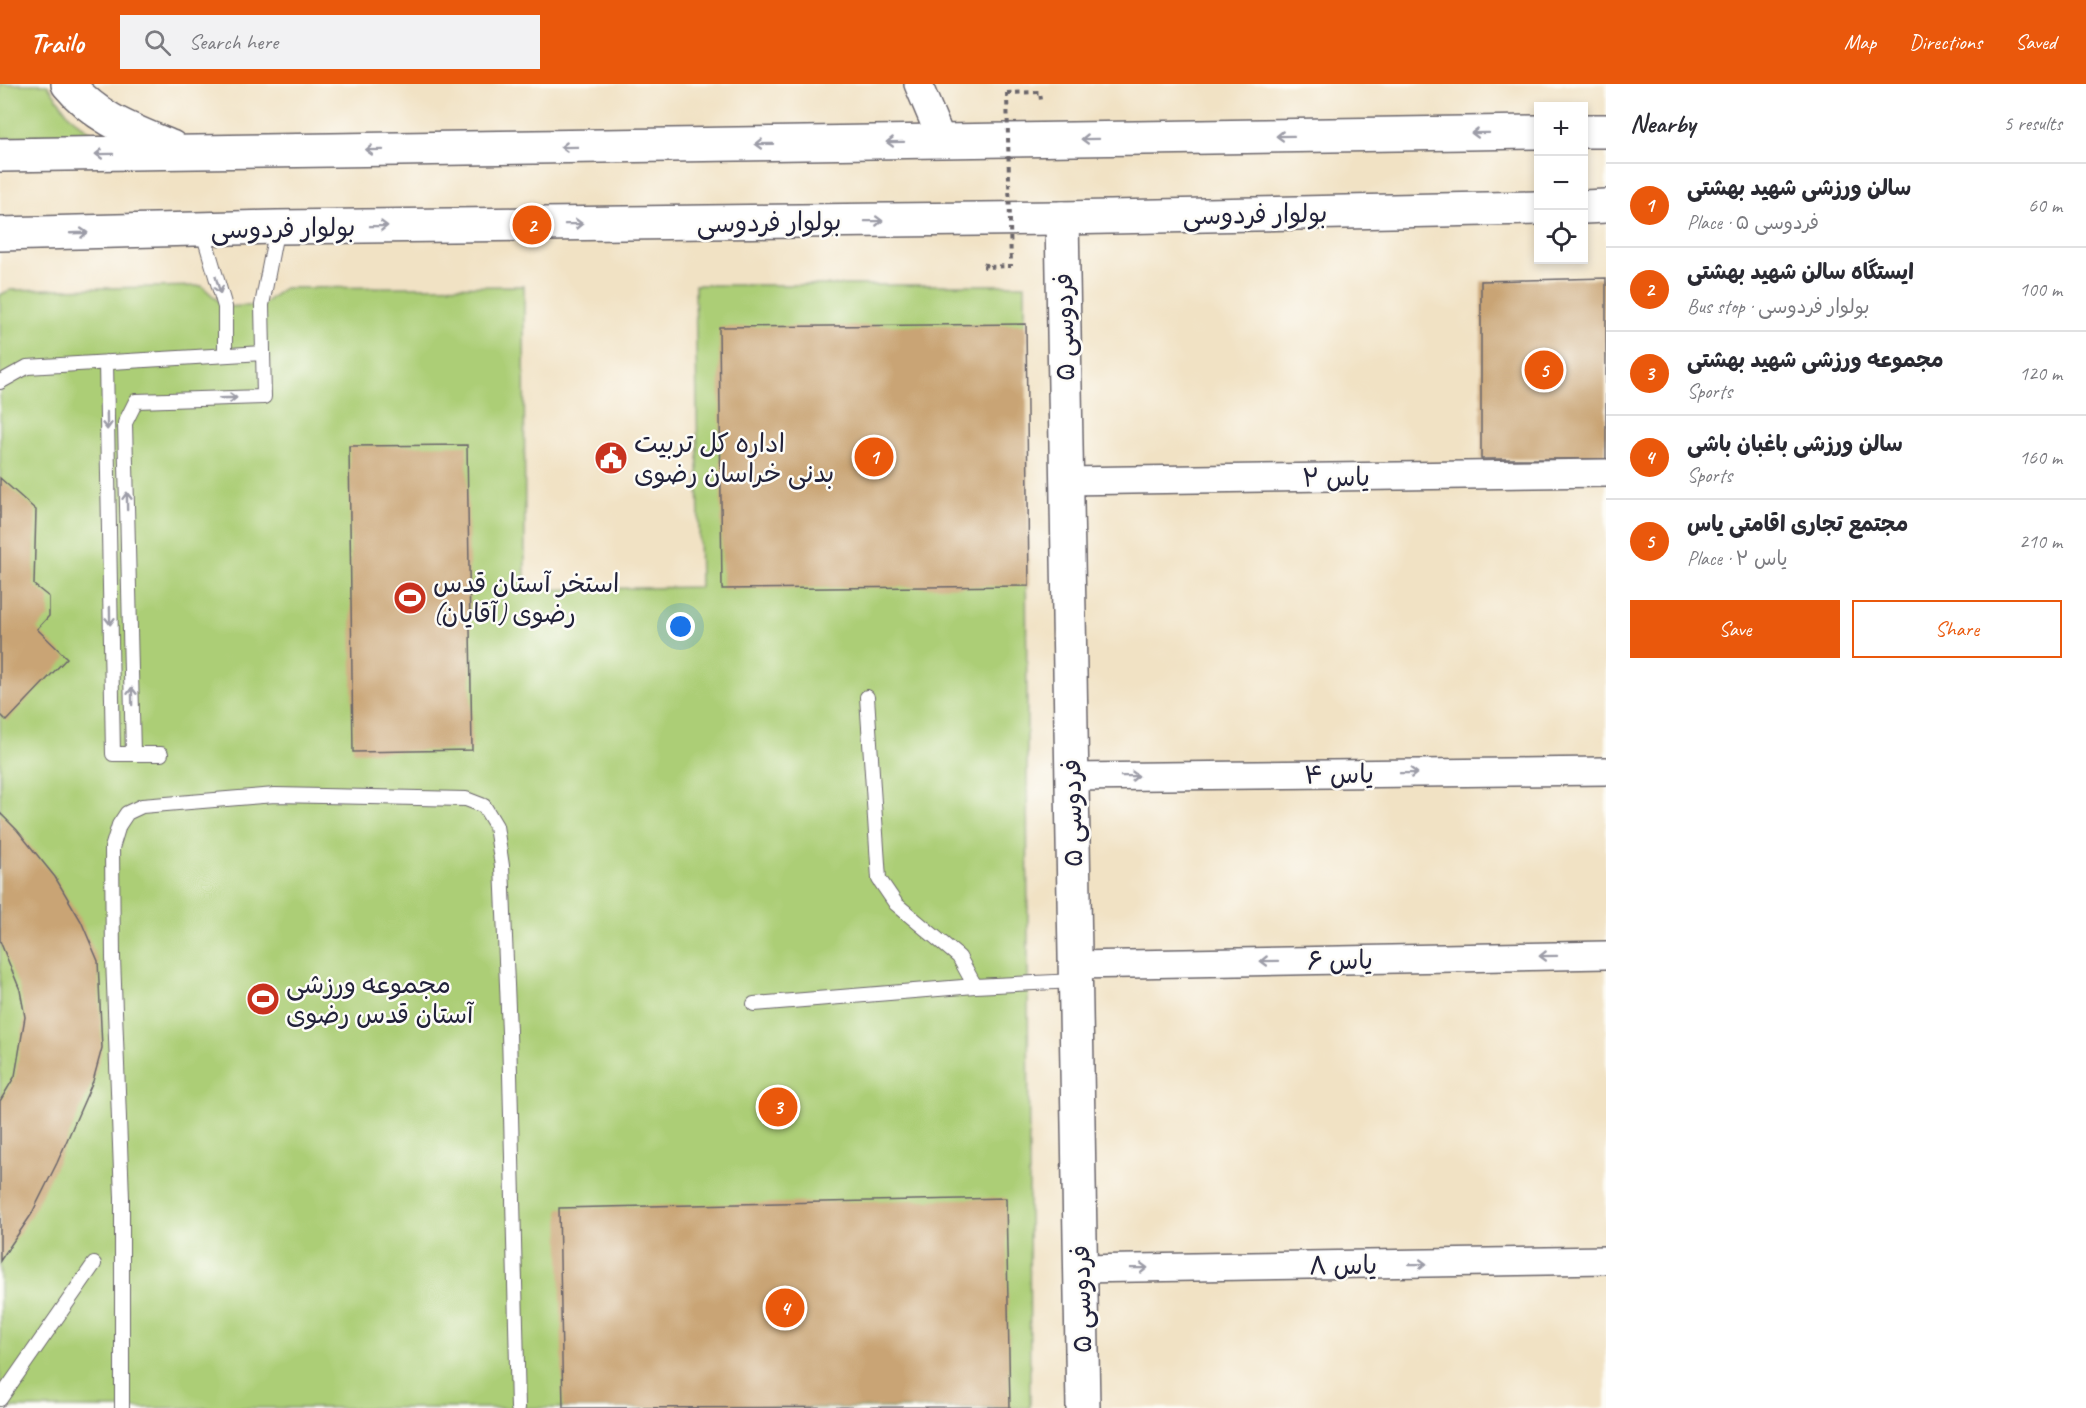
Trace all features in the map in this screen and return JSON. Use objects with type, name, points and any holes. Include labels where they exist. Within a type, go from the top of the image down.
[{"type":"main road","points":[[68,84],[84,104],[111,122],[184,152]]},
{"type":"main road","points":[[1588,131],[1606,131]]},
{"type":"main road","points":[[0,155],[1534,132]]},
{"type":"main road","points":[[1588,207],[1606,206]]},
{"type":"main road","name":"بولوار فردوسی","points":[[0,234],[202,229],[1062,218],[1534,208]]},
{"type":"main road","name":"فردوسی ۵","points":[[1062,218],[1083,1408]]},
{"type":"main road","points":[[0,259],[46,234]]},
{"type":"street","points":[[918,84],[942,141]]},
{"type":"street","name":"یاس ۲","points":[[1066,481],[1606,473]]},
{"type":"street","name":"یاس ۴","points":[[1071,777],[1606,771]]},
{"type":"street","name":"یاس ۶","points":[[1075,973],[1606,955]]},
{"type":"street","name":"یاس ۸","points":[[1080,1269],[1606,1260]]},
{"type":"lane","points":[[134,754],[125,423],[136,401],[264,397],[262,305],[277,228]]},
{"type":"lane","points":[[202,229],[225,307],[225,356]]},
{"type":"lane","points":[[0,382],[27,367],[263,353]]},
{"type":"lane","points":[[106,362],[113,754],[161,754]]},
{"type":"lane","points":[[867,697],[879,879],[896,904],[959,957],[975,986]]},
{"type":"lane","points":[[122,1408],[122,1198],[113,958],[112,848],[119,825],[127,813],[142,806],[275,795],[466,799],[484,806],[496,826],[502,866],[509,1032],[518,1408]]},
{"type":"lane","points":[[754,1004],[975,986],[1075,973]]},
{"type":"lane","points":[[0,1399],[94,1264]]},
{"type":"path","points":[[986,263],[985,267],[1011,266],[1008,93],[1040,92],[1041,100]]},
{"type":"green space","points":[[0,84],[47,84],[69,115],[95,136],[0,138]]},
{"type":"green space","points":[[695,285],[1025,285],[1030,1408],[0,1408],[0,295],[10,290],[202,286],[225,307],[262,305],[284,288],[524,286],[525,590],[700,587]]},
{"type":"building","points":[[1606,278],[1606,459],[1481,459],[1481,281]]},
{"type":"building","points":[[1026,324],[1029,586],[722,589],[719,327]]},
{"type":"building","name":"استخر آستان قدس رضوی (آقایان)","points":[[467,445],[472,750],[353,752],[349,446]]},
{"type":"building","points":[[0,478],[36,510],[34,585],[49,597],[49,616],[37,629],[67,658],[7,721],[0,714]]},
{"type":"building","points":[[0,813],[17,830],[55,877],[81,921],[98,961],[102,1048],[93,1081],[57,1163],[31,1215],[0,1261],[0,1101],[15,1076],[25,1017],[20,990],[0,941]]},
{"type":"building","points":[[1006,1198],[1010,1407],[563,1408],[559,1208]]},
{"type":"place","name":"ایستگاه سالن شهید بهشتی","points":[[532,225]]},
{"type":"place","name":"مجتمع تجاری اقامتی یاس","points":[[1544,370]]},
{"type":"place","name":"سالن ورزشی شهید بهشتی","points":[[874,457]]},
{"type":"place","name":"اداره کل تربیت بدنی خراسان رضوی","points":[[611,458]]},
{"type":"place","name":"استخر آستان قدس رضوی (آقایان)","points":[[410,598]]},
{"type":"place","name":"مجموعه ورزشی آستان قدس رضوی","points":[[263,999]]},
{"type":"place","name":"مجموعه ورزشی شهید بهشتی","points":[[778,1107]]},
{"type":"place","name":"سالن ورزشی باغبان باشی","points":[[785,1308]]}]
